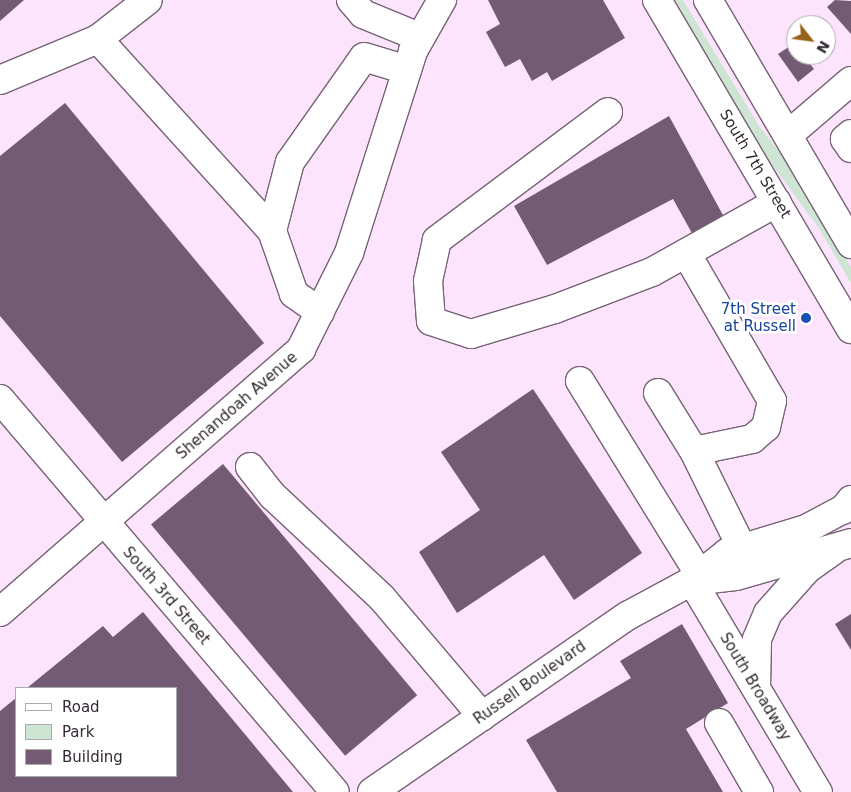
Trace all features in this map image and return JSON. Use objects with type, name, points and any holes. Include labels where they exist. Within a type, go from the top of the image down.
[{"type":"street","points":[[0,80],[98,40],[148,0]]},
{"type":"street","points":[[351,0],[363,14],[419,37]]},
{"type":"street","name":"Shenandoah Avenue","points":[[0,612],[302,349],[350,252],[419,37],[442,0]]},
{"type":"street","name":"South 7th Street","points":[[657,0],[851,329]]},
{"type":"street","points":[[708,0],[851,244]]},
{"type":"street","points":[[98,40],[272,231],[294,294],[320,312]]},
{"type":"street","points":[[272,231],[290,162],[364,57],[407,70]]},
{"type":"street","points":[[788,135],[850,84]]},
{"type":"street","points":[[608,112],[437,240],[428,281],[431,321],[471,334],[555,309],[652,272],[777,202]]},
{"type":"street","points":[[851,134],[845,139],[851,148]]},
{"type":"street","points":[[686,253],[772,402],[766,427],[752,438],[694,451]]},
{"type":"street","name":"South Broadway","points":[[580,381],[696,578],[756,688],[818,792]]},
{"type":"street","points":[[658,393],[694,451],[742,548]]},
{"type":"street","name":"South 3rd Street","points":[[0,399],[335,792]]},
{"type":"street","points":[[250,467],[273,496],[301,517],[382,598],[482,716]]},
{"type":"street","name":"Russell Boulevard","points":[[372,792],[629,615],[696,578],[727,553],[806,529],[848,505]]},
{"type":"street","points":[[756,688],[757,639],[768,613],[807,569],[842,547]]},
{"type":"street","name":"Russell Boulevard","points":[[696,578],[736,576],[842,547]]},
{"type":"street","points":[[719,722],[759,792]]},
{"type":"green space","points":[[673,0],[683,0],[759,126],[792,168],[851,267],[851,283],[818,227],[764,154]]},
{"type":"building","points":[[0,0],[24,0],[0,21]]},
{"type":"building","points":[[488,0],[603,0],[625,38],[552,81],[547,72],[532,81],[520,59],[505,67],[486,32],[500,24]]},
{"type":"building","points":[[835,0],[851,1],[851,34],[836,15],[827,7]]},
{"type":"building","points":[[786,49],[786,65],[811,65],[814,69],[798,82],[778,54]]},
{"type":"building","points":[[65,103],[264,343],[122,462],[0,316],[0,156]]},
{"type":"building","points":[[669,116],[724,217],[693,235],[673,199],[547,265],[514,206]]},
{"type":"building","points":[[533,389],[642,553],[574,600],[544,555],[457,613],[419,552],[480,510],[441,452]]},
{"type":"building","points":[[223,464],[417,695],[345,756],[151,524]]},
{"type":"building","points":[[143,612],[293,792],[0,792],[0,711],[15,699],[15,777],[178,777],[178,687],[28,687],[103,626],[113,637]]},
{"type":"building","points":[[851,614],[851,650],[835,624]]},
{"type":"building","points":[[682,624],[728,703],[686,729],[723,792],[557,792],[526,740],[631,678],[620,661]]},
{"type":"place","name":"7th Street at Russell","points":[[806,318]]}]
